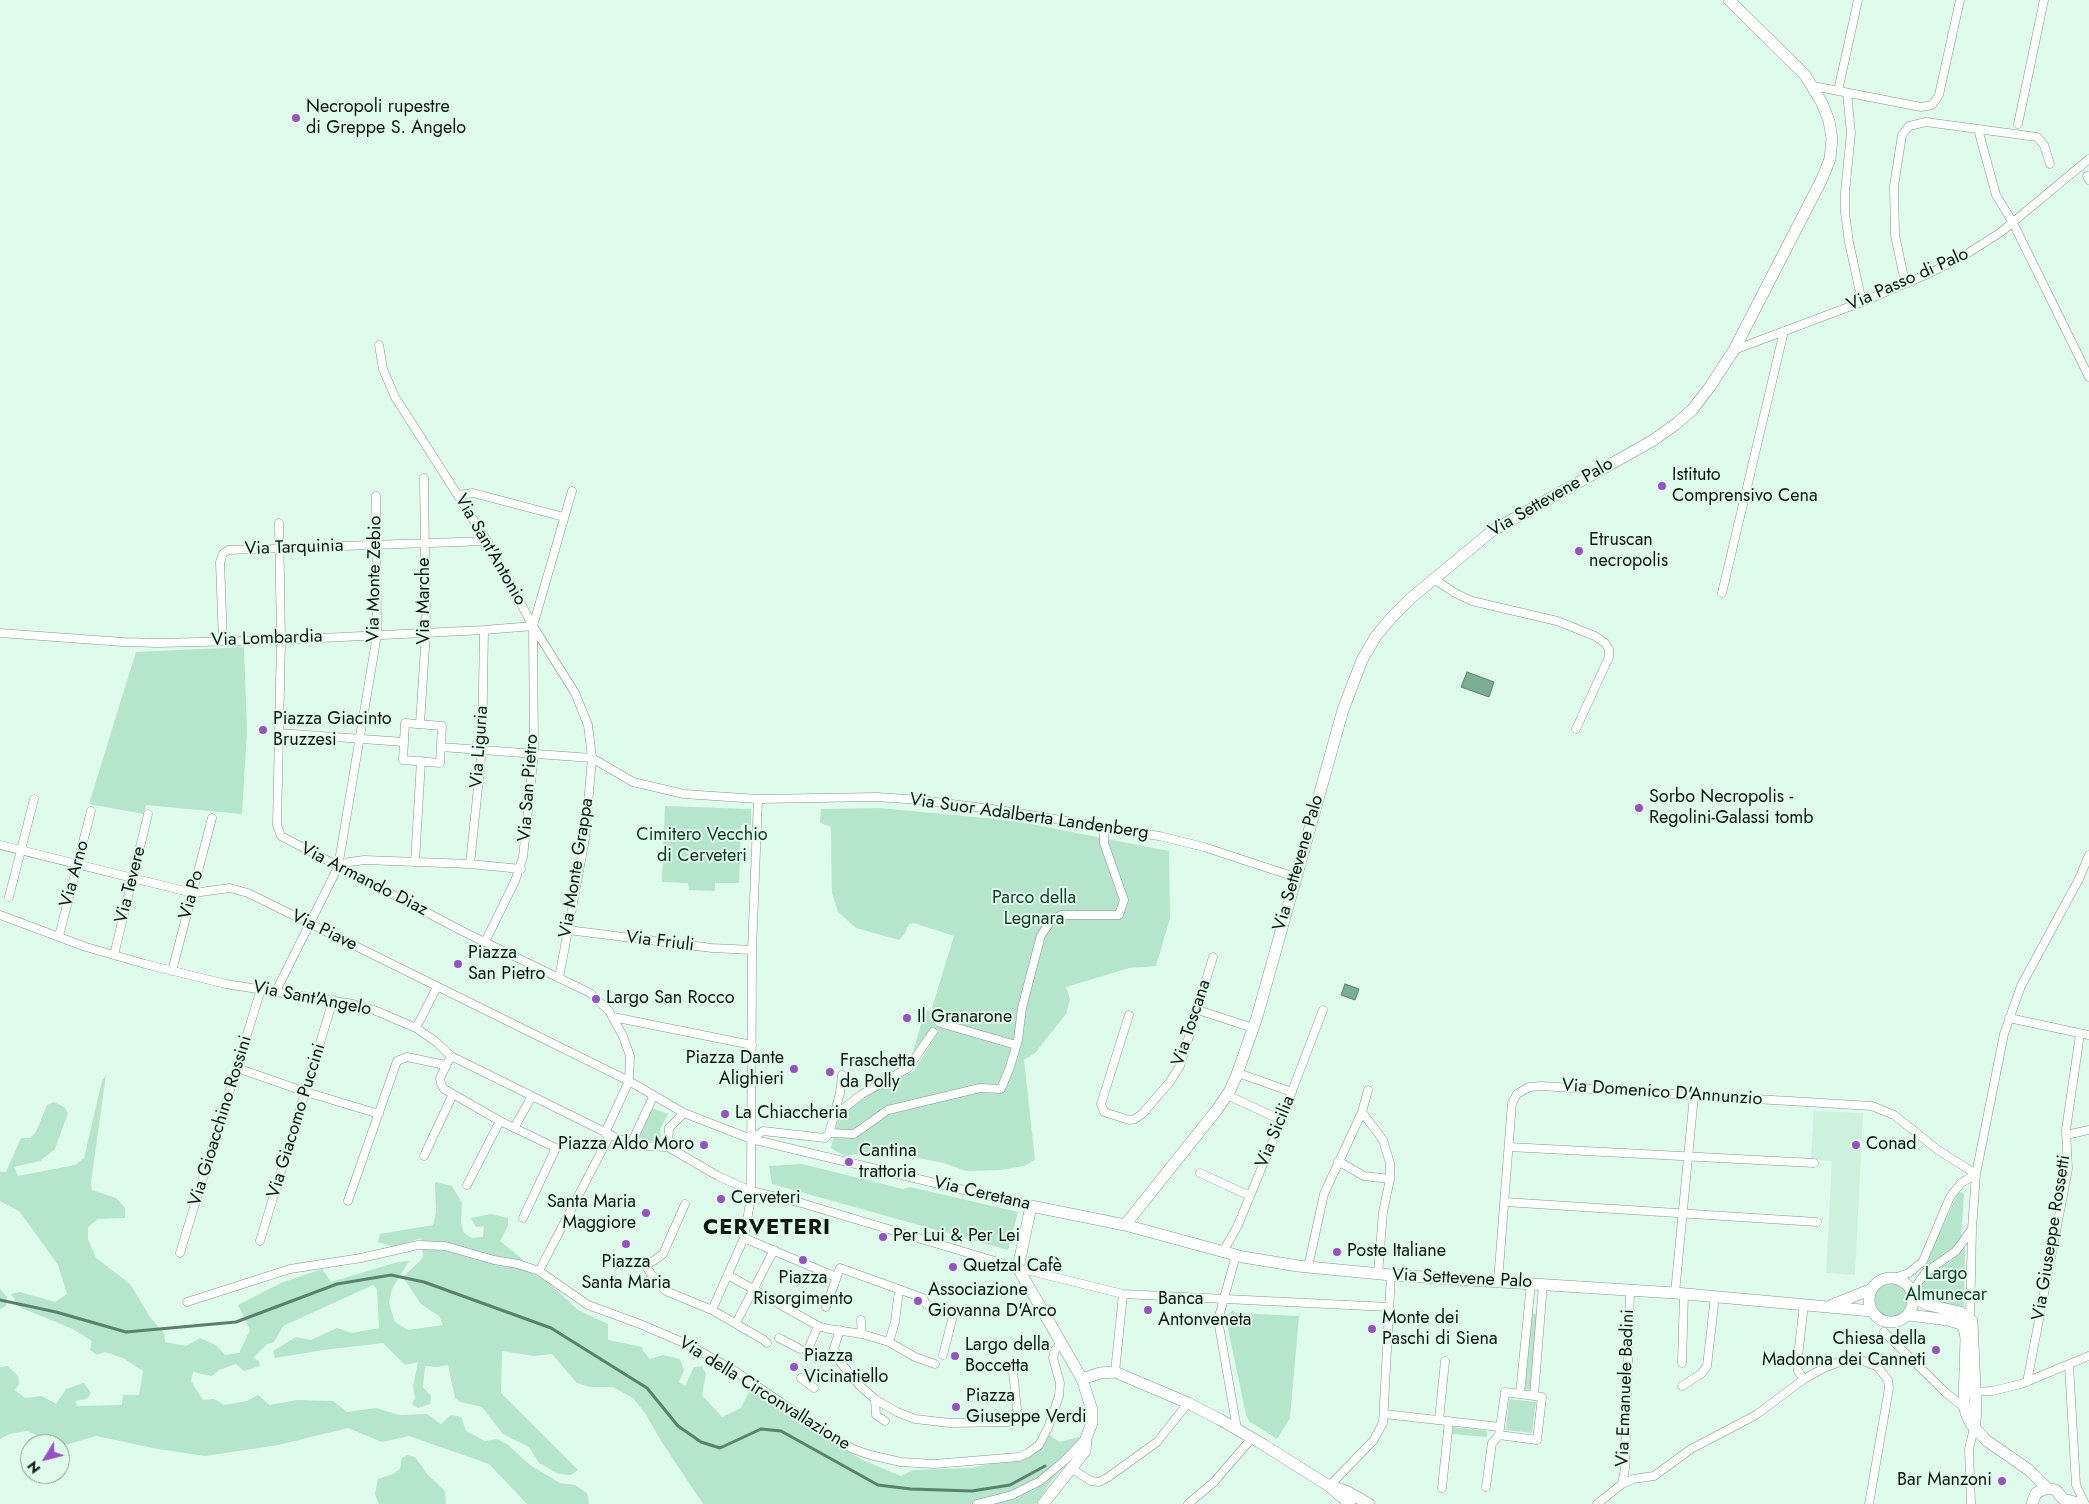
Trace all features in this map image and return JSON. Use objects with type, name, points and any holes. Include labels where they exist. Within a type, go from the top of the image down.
[{"type":"street","name":"Via Settevene Palo","points":[[1729,0],[1813,86],[1825,108],[1831,127],[1832,148],[1829,165],[1734,350],[1705,394],[1676,424],[1642,446],[1498,526],[1388,620],[1373,641],[1362,660],[1343,710],[1253,1028],[1238,1074],[1227,1095],[1126,1225],[1223,1252],[1308,1267],[1391,1276],[1680,1293],[1872,1311]]},
{"type":"street","points":[[1838,91],[1858,0]]},
{"type":"street","points":[[1813,86],[1921,107],[1932,105],[1939,95],[1960,0]]},
{"type":"street","points":[[2018,124],[2044,0]]},
{"type":"street","points":[[1847,93],[1851,133],[1844,209],[1862,302]]},
{"type":"street","name":"Via Passo di Palo","points":[[1903,273],[1896,242],[1893,210],[1895,169],[1903,133],[1909,126],[1920,122],[2040,139],[2050,164]]},
{"type":"street","points":[[1978,129],[1994,191],[2012,222],[2089,377]]},
{"type":"street","name":"Via Passo di Palo","points":[[1734,350],[1862,302],[1956,260],[1987,242],[2089,159]]},
{"type":"street","points":[[1722,593],[1784,332]]},
{"type":"street","name":"Via Sant'Antonio","points":[[379,345],[383,369],[392,391],[487,541],[533,626],[580,702],[590,730],[592,758]]},
{"type":"street","name":"Via Marche","points":[[420,724],[426,632],[424,478]]},
{"type":"street","points":[[533,626],[572,491]]},
{"type":"street","points":[[458,495],[473,493],[564,517]]},
{"type":"street","name":"Via Monte Zebio","points":[[276,991],[338,867],[377,635],[376,496]]},
{"type":"street","name":"Via Armando Diaz","points":[[279,523],[281,640],[277,825],[279,833],[286,840],[338,867],[590,993],[613,1017],[629,1050],[631,1064],[629,1082]]},
{"type":"street","name":"Via Tarquinia","points":[[223,641],[220,562],[222,554],[231,550],[487,541]]},
{"type":"street","points":[[1434,579],[1466,599],[1557,621],[1595,636],[1605,643],[1609,649],[1609,657],[1576,729]]},
{"type":"street","name":"Via Lombardia","points":[[0,633],[123,642],[223,641],[281,640],[533,626]]},
{"type":"street","name":"Via San Pietro","points":[[485,942],[521,869],[534,752],[533,626]]},
{"type":"street","name":"Via Liguria","points":[[470,864],[482,749],[484,630]]},
{"type":"street","points":[[405,723],[420,724],[442,726],[440,763],[403,760],[405,723]]},
{"type":"street","points":[[279,733],[404,742]]},
{"type":"street","points":[[440,747],[534,752],[592,758]]},
{"type":"street","name":"Via Suor Adalberta Landenberg","points":[[592,758],[624,778],[649,787],[684,794],[758,798],[857,796],[971,806],[1104,827],[1189,843],[1295,877]]},
{"type":"street","name":"Via Monte Grappa","points":[[559,978],[584,851],[592,758]]},
{"type":"street","points":[[415,862],[421,761]]},
{"type":"street","points":[[712,1310],[744,1238],[751,1191],[752,950],[758,798]]},
{"type":"street","points":[[10,897],[34,799]]},
{"type":"street","name":"Via Arno","points":[[59,936],[91,811]]},
{"type":"street","name":"Via Tevere","points":[[114,955],[148,814]]},
{"type":"street","name":"Via Po","points":[[172,971],[212,818]]},
{"type":"street","points":[[829,1133],[854,1134],[888,1110],[980,1088],[1001,1089],[1016,1045],[1022,1008],[1041,935],[1052,920],[1061,915],[1119,915],[1124,900],[1104,843],[1104,827]]},
{"type":"street","name":"Via Piave","points":[[0,846],[193,893],[225,888],[238,889],[629,1082]]},
{"type":"street","points":[[1971,1504],[1969,1449],[1976,1416],[1974,1327],[1970,1318],[1972,1229],[1976,1174],[2009,1018],[2021,986],[2073,890],[2089,855]]},
{"type":"street","points":[[338,867],[356,860],[470,864],[521,869]]},
{"type":"street","name":"Via Sant'Angelo","points":[[0,915],[114,955],[172,971],[221,983],[333,1000],[374,1010],[416,1028],[451,1056],[607,1134],[631,1144]]},
{"type":"street","name":"Via Friuli","points":[[568,930],[712,948],[752,950]]},
{"type":"street","name":"Via Toscana","points":[[1129,1015],[1100,1104],[1104,1112],[1130,1120],[1142,1114],[1175,1075],[1182,1061],[1213,957]]},
{"type":"street","points":[[416,1028],[437,987]]},
{"type":"street","name":"Via Gioacchino Rossini","points":[[180,1253],[261,989]]},
{"type":"street","name":"Via Giacomo Puccini","points":[[260,1241],[333,1000]]},
{"type":"street","points":[[1198,1010],[1253,1028]]},
{"type":"street","name":"Via Sicilia","points":[[1223,1252],[1238,1225],[1250,1196],[1323,1010]]},
{"type":"street","points":[[613,1017],[752,1045]]},
{"type":"street","points":[[2009,1018],[2089,1035]]},
{"type":"street","points":[[940,1023],[1016,1045]]},
{"type":"street","points":[[834,1116],[862,1094],[908,1068],[933,1032]]},
{"type":"street","name":"Via Giuseppe Rossetti","points":[[2027,1382],[2067,1173],[2066,1135],[2080,1034]]},
{"type":"street","points":[[451,1056],[445,1065],[440,1081],[444,1089],[500,1121],[556,1148],[524,1218]]},
{"type":"street","points":[[348,1202],[395,1064],[399,1059],[407,1057],[445,1065]]},
{"type":"street","points":[[237,1068],[306,1092],[379,1114]]},
{"type":"street","points":[[751,1139],[763,1131],[825,1138],[829,1133],[834,1116],[840,1093],[842,1074]]},
{"type":"street","points":[[1238,1074],[1292,1092]]},
{"type":"street","points":[[539,1271],[607,1134],[629,1082],[653,1097],[631,1144],[668,1147],[718,1176],[751,1191],[798,1202],[1018,1268],[1123,1294],[1389,1307]]},
{"type":"street","name":"Via Domenico D'Annunzio","points":[[1498,1281],[1513,1100],[1519,1091],[1529,1087],[1541,1086],[1872,1106],[1894,1115],[1938,1150],[1976,1174]]},
{"type":"street","points":[[1308,1267],[1322,1199],[1362,1112],[1368,1090]]},
{"type":"street","points":[[424,1156],[453,1094]]},
{"type":"street","points":[[1227,1095],[1281,1120]]},
{"type":"street","points":[[1682,1363],[1680,1293],[1683,1214],[1694,1095]]},
{"type":"street","points":[[514,1128],[532,1096]]},
{"type":"street","name":"Via Ceretana","points":[[653,1097],[684,1113],[751,1139],[1031,1206],[1126,1225]]},
{"type":"street","points":[[1362,1112],[1385,1145],[1390,1163],[1390,1179],[1383,1212],[1378,1274]]},
{"type":"street","points":[[668,1147],[669,1128],[684,1113]]},
{"type":"street","points":[[467,1184],[500,1121]]},
{"type":"street","points":[[2066,1135],[2089,1130]]},
{"type":"street","points":[[1509,1147],[1814,1163]]},
{"type":"street","points":[[1338,1161],[1364,1176],[1390,1179]]},
{"type":"street","points":[[1200,1173],[1250,1196]]},
{"type":"street","points":[[1972,1229],[1959,1248],[1926,1272],[1913,1295],[1913,1308],[1909,1315],[1898,1322],[1888,1323],[1880,1320],[1872,1311],[1869,1301],[1872,1289],[1880,1281],[1909,1272],[1923,1261],[1950,1197],[1961,1182],[1976,1174]]},
{"type":"street","points":[[1505,1202],[1816,1222]]},
{"type":"street","points":[[685,1204],[663,1254],[646,1266],[666,1291],[712,1310],[764,1340],[776,1339],[804,1350],[818,1326]]},
{"type":"street","points":[[1031,1206],[1018,1268],[1082,1379],[1092,1410],[1092,1423],[1086,1438],[1085,1451],[1043,1504]]},
{"type":"street","points":[[744,1238],[836,1277]]},
{"type":"street","name":"Via della Circonvallazione","points":[[187,1302],[276,1273],[361,1258],[424,1244],[445,1246],[539,1271],[588,1305],[664,1334],[718,1361],[848,1447],[870,1455],[900,1462],[952,1464],[1019,1457],[1031,1451],[1039,1445],[1059,1396],[1060,1383],[1052,1358],[1061,1343]]},
{"type":"street","points":[[736,1323],[774,1250]]},
{"type":"street","points":[[1236,1255],[1219,1314],[1219,1328],[1237,1429]]},
{"type":"street","points":[[826,1307],[840,1268],[923,1298],[926,1304],[953,1316],[943,1355]]},
{"type":"street","points":[[728,1275],[755,1289],[791,1317],[818,1326],[862,1334],[889,1342],[915,1357],[935,1364]]},
{"type":"street","points":[[1330,1486],[1374,1441],[1382,1427],[1391,1276]]},
{"type":"street","points":[[1894,1278],[1905,1283],[1913,1295],[1928,1306],[1960,1312],[1970,1318]]},
{"type":"street","points":[[1520,1394],[1537,1284]]},
{"type":"street","points":[[1534,1396],[1537,1284]]},
{"type":"street","name":"Via Settevene Palo","points":[[1828,1306],[1872,1289]]},
{"type":"street","points":[[889,1342],[895,1322],[899,1290]]},
{"type":"street","name":"Via Emanuele Badini","points":[[1598,1504],[1622,1484],[1626,1456],[1630,1290]]},
{"type":"street","points":[[1115,1372],[1123,1294]]},
{"type":"street","points":[[1682,1386],[1699,1376],[1708,1366],[1715,1296]]},
{"type":"street","points":[[1804,1304],[1797,1365],[1804,1379]]},
{"type":"street","points":[[1909,1315],[1958,1322],[1963,1327],[1966,1338],[1965,1408],[1968,1420],[1991,1444],[2032,1473],[2043,1489]]},
{"type":"street","points":[[861,1320],[862,1334]]},
{"type":"street","points":[[840,1330],[834,1348],[836,1355],[857,1382],[875,1399],[897,1412],[922,1420],[950,1423],[1008,1422],[1015,1415],[1017,1409],[1013,1372]]},
{"type":"street","points":[[1884,1332],[1946,1394],[1965,1408]]},
{"type":"street","points":[[1975,1392],[2002,1389],[2027,1382],[2089,1356]]},
{"type":"street","points":[[1622,1484],[1654,1476],[1687,1451],[1756,1415],[1804,1379],[1832,1365],[1866,1360],[1876,1365],[1888,1380],[1889,1397],[1870,1504]]},
{"type":"street","points":[[1439,1420],[1445,1361]]},
{"type":"street","points":[[2032,1504],[2034,1496],[2043,1489],[2056,1490],[2064,1502],[2083,1504],[2076,1485],[2068,1365]]},
{"type":"street","points":[[1082,1379],[1100,1373],[1115,1372],[1188,1403],[1237,1429],[1330,1486],[1350,1504]]},
{"type":"street","points":[[801,1378],[814,1388]]},
{"type":"street","points":[[1384,1414],[1449,1421],[1499,1431],[1536,1440],[1542,1397],[1504,1392],[1499,1431],[1492,1443],[1486,1487]]},
{"type":"street","points":[[875,1399],[876,1415],[885,1421]]},
{"type":"street","points":[[1072,1469],[1091,1481],[1099,1482],[1107,1478],[1156,1442],[1188,1403]]},
{"type":"street","points":[[1442,1488],[1449,1421]]},
{"type":"street","points":[[977,1504],[1012,1495],[1040,1481],[1065,1460],[1086,1438]]},
{"type":"street","points":[[1188,1504],[1214,1482],[1252,1438]]},
{"type":"street","points":[[1330,1486],[1348,1492],[1369,1504]]},
{"type":"shaded area","points":[[1467,672],[1494,682],[1489,697],[1461,687]]},
{"type":"shaded area","points":[[1345,984],[1359,989],[1355,1000],[1341,995]]},
{"type":"shaded area","points":[[1814,1111],[1863,1113],[1855,1275],[1826,1273],[1832,1161],[1811,1159]]},
{"type":"green space","points":[[244,647],[247,730],[242,814],[146,805],[144,814],[89,804],[136,652]]},
{"type":"green space","name":"Cimitero Vecchio di Cerveteri","points":[[665,806],[751,809],[751,825],[741,825],[739,883],[715,883],[715,891],[689,890],[688,883],[662,882]]},
{"type":"green space","name":"Parco della Legnara","points":[[880,808],[1015,821],[1169,851],[1170,918],[1156,966],[1129,968],[1066,987],[1070,999],[1066,1014],[1035,1053],[1024,1060],[1035,1160],[1024,1166],[1000,1170],[966,1171],[944,1163],[878,1150],[845,1156],[831,1148],[838,1120],[850,1105],[871,1092],[914,1071],[939,1031],[932,1028],[912,1056],[925,1010],[931,1011],[954,936],[914,923],[909,924],[899,940],[856,928],[838,912],[832,893],[831,827],[820,823],[821,809]]},
{"type":"green space","points":[[106,1075],[91,1182],[92,1190],[116,1198],[125,1208],[125,1218],[98,1219],[88,1227],[88,1239],[96,1258],[130,1284],[150,1317],[164,1333],[165,1342],[186,1346],[200,1338],[216,1345],[225,1355],[239,1353],[250,1330],[238,1305],[281,1283],[322,1269],[331,1282],[398,1262],[409,1261],[392,1289],[389,1303],[395,1322],[408,1330],[443,1325],[439,1316],[421,1304],[403,1277],[422,1259],[421,1238],[394,1247],[378,1242],[380,1234],[433,1225],[436,1212],[435,1182],[452,1186],[462,1203],[461,1223],[464,1233],[471,1238],[483,1237],[484,1226],[476,1227],[471,1218],[491,1214],[508,1218],[508,1226],[500,1241],[521,1258],[535,1275],[548,1282],[578,1310],[608,1324],[608,1340],[642,1347],[650,1359],[663,1355],[680,1359],[684,1370],[679,1382],[685,1386],[694,1367],[702,1366],[706,1374],[702,1395],[722,1417],[741,1408],[752,1385],[829,1440],[862,1460],[901,1476],[913,1470],[971,1468],[1009,1460],[1035,1451],[1044,1434],[1051,1436],[1059,1442],[1079,1437],[1077,1450],[1050,1483],[1036,1504],[703,1504],[645,1413],[633,1398],[613,1387],[590,1387],[577,1383],[552,1354],[534,1356],[502,1351],[501,1393],[578,1470],[571,1475],[559,1474],[539,1463],[529,1447],[503,1434],[482,1407],[460,1402],[455,1398],[448,1365],[437,1367],[425,1366],[423,1387],[431,1396],[430,1404],[418,1408],[412,1404],[415,1398],[413,1386],[418,1362],[405,1365],[383,1343],[275,1358],[273,1351],[296,1337],[311,1340],[337,1328],[352,1333],[379,1328],[377,1289],[373,1285],[283,1326],[274,1342],[267,1344],[253,1358],[259,1361],[260,1366],[244,1371],[236,1364],[219,1370],[212,1376],[193,1372],[191,1381],[203,1400],[214,1399],[224,1405],[247,1401],[258,1395],[270,1405],[297,1400],[333,1401],[347,1412],[376,1408],[399,1415],[427,1414],[441,1424],[451,1415],[461,1417],[466,1431],[485,1441],[497,1439],[507,1444],[530,1465],[560,1483],[575,1485],[587,1493],[589,1504],[527,1504],[489,1464],[409,1436],[382,1442],[348,1428],[278,1445],[205,1456],[153,1448],[96,1436],[70,1444],[70,1434],[34,1434],[27,1431],[10,1434],[0,1439],[0,1367],[8,1366],[18,1376],[19,1384],[15,1390],[25,1398],[42,1396],[56,1404],[66,1389],[84,1383],[91,1393],[87,1399],[75,1401],[77,1406],[122,1405],[123,1395],[139,1395],[143,1371],[123,1358],[105,1352],[97,1355],[90,1350],[92,1341],[73,1329],[19,1307],[11,1294],[20,1292],[55,1302],[67,1294],[58,1265],[38,1237],[19,1211],[0,1201],[0,1172],[6,1172],[21,1138],[30,1138],[36,1132],[47,1105],[54,1102],[64,1107],[68,1113],[55,1149],[40,1161],[14,1167],[18,1176],[75,1165],[84,1158],[102,1081]]},
{"type":"green space","points":[[652,1108],[668,1114],[660,1129],[661,1141],[637,1142]]},
{"type":"green space","points":[[802,1164],[903,1189],[910,1187],[1018,1212],[1008,1250],[772,1184],[769,1166]]},
{"type":"green space","name":"Largo Almunecar","points":[[1962,1192],[1964,1194],[1961,1237],[1957,1245],[1931,1265],[1928,1264],[1926,1262],[1958,1193]]},
{"type":"green space","name":"Largo Almunecar","points":[[1965,1247],[1964,1308],[1927,1301],[1920,1297],[1918,1287],[1927,1275],[1950,1262]]},
{"type":"green space","name":"Largo Almunecar","points":[[1891,1284],[1903,1289],[1908,1301],[1903,1313],[1891,1318],[1879,1313],[1874,1301],[1879,1289]]},
{"type":"green space","points":[[0,1289],[7,1297],[6,1306],[0,1309]]},
{"type":"green space","points":[[1233,1310],[1235,1313],[1299,1316],[1290,1418],[1277,1439],[1249,1421],[1246,1415],[1228,1328],[1228,1315]]},
{"type":"green space","points":[[1532,1314],[1537,1314],[1530,1390],[1525,1389]]},
{"type":"green space","points":[[1509,1399],[1536,1402],[1532,1433],[1506,1430]]},
{"type":"green space","points":[[1453,1427],[1487,1431],[1487,1437],[1452,1434]]},
{"type":"green space","points":[[407,1455],[415,1457],[428,1475],[445,1491],[446,1504],[379,1504],[375,1494],[378,1479],[393,1474],[400,1469],[402,1458]]},
{"type":"waterway","points":[[0,1300],[56,1312],[126,1332],[236,1322],[337,1284],[391,1275],[424,1282],[551,1328],[647,1388],[678,1426],[701,1442],[720,1448],[761,1429],[781,1431],[878,1485],[911,1489],[972,1491],[1010,1485],[1045,1466]]},
{"type":"place","name":"Necropoli rupestre di Greppe S. Angelo","points":[[296,118]]},
{"type":"place","name":"Istituto Comprensivo Cena","points":[[1662,486]]},
{"type":"place","name":"Etruscan necropolis","points":[[1579,551]]},
{"type":"place","name":"Piazza Giacinto Bruzzesi","points":[[263,730]]},
{"type":"place","name":"Sorbo Necropolis - Regolini-Galassi tomb","points":[[1639,808]]},
{"type":"place","name":"Piazza San Pietro","points":[[458,964]]},
{"type":"place","name":"Largo San Rocco","points":[[596,999]]},
{"type":"place","name":"Il Granarone","points":[[907,1018]]},
{"type":"place","name":"Piazza Dante Alighieri","points":[[794,1069]]},
{"type":"place","name":"Fraschetta da Polly","points":[[830,1072]]},
{"type":"place","name":"La Chiaccheria","points":[[725,1114]]},
{"type":"place","name":"Piazza Aldo Moro","points":[[704,1145]]},
{"type":"place","name":"Conad","points":[[1856,1145]]},
{"type":"place","name":"Cantina trattoria","points":[[849,1162]]},
{"type":"place","name":"Cerveteri","points":[[721,1199]]},
{"type":"place","name":"Santa Maria Maggiore","points":[[646,1213]]},
{"type":"place","name":"Per Lui & Per Lei","points":[[883,1237]]},
{"type":"place","name":"Piazza Santa Maria","points":[[626,1244]]},
{"type":"place","name":"Poste Italiane","points":[[1337,1252]]},
{"type":"place","name":"Piazza Risorgimento","points":[[803,1260]]},
{"type":"place","name":"Quetzal Cafè","points":[[953,1267]]},
{"type":"place","name":"Associazione Giovanna D'Arco","points":[[918,1301]]},
{"type":"place","name":"Banca Antonveneta","points":[[1148,1310]]},
{"type":"place","name":"Monte dei Paschi di Siena","points":[[1372,1329]]},
{"type":"place","name":"Chiesa della Madonna dei Canneti","points":[[1936,1350]]},
{"type":"place","name":"Largo della Boccetta","points":[[955,1356]]},
{"type":"place","name":"Piazza Vicinatiello","points":[[794,1367]]},
{"type":"place","name":"Piazza Giuseppe Verdi","points":[[956,1407]]},
{"type":"place","name":"Bar Manzoni","points":[[2002,1481]]},
{"type":"district","name":"CERVETERI","points":[[767,1229]]}]
